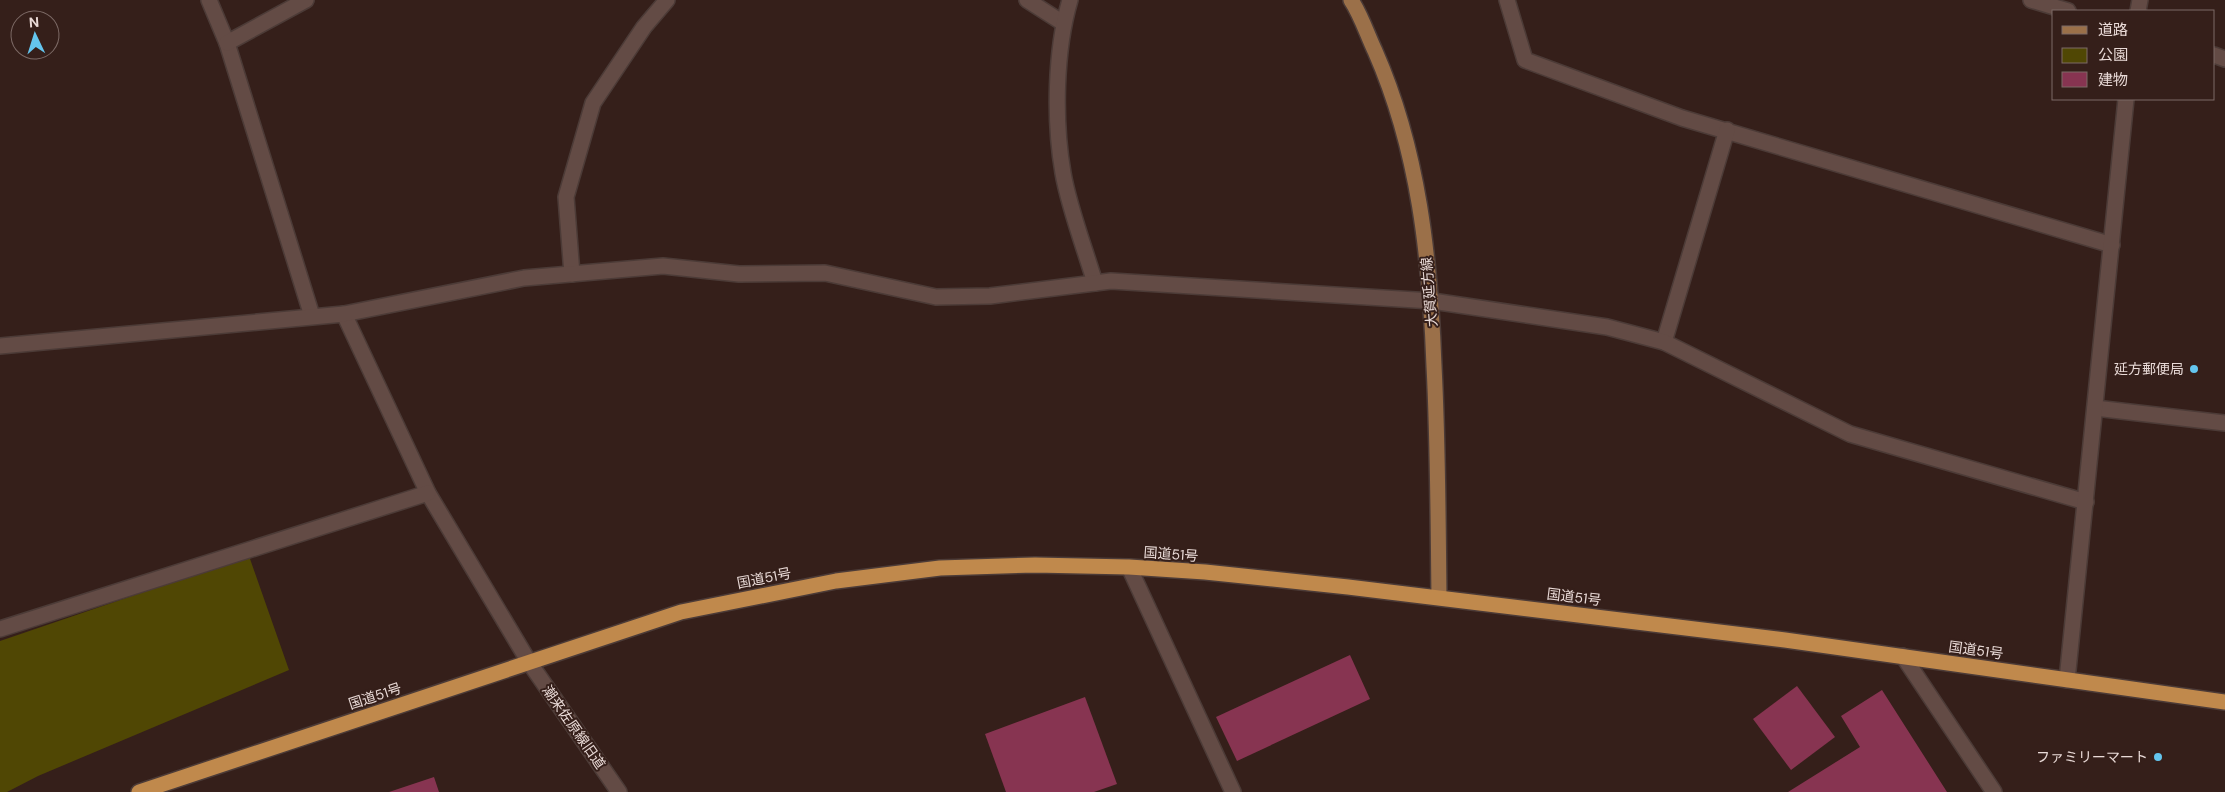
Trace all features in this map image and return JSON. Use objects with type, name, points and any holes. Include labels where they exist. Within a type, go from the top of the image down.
[{"type":"highway","name":"国道51号","points":[[139,792],[681,612],[836,581],[940,568],[1035,565],[1129,567],[1215,573],[1439,596],[1903,656],[2225,702]]},
{"type":"main road","name":"大賀延方線","points":[[1351,0],[1382,68],[1405,133],[1423,223],[1432,301],[1437,424],[1439,596]]},
{"type":"street","points":[[208,0],[227,43],[312,316]]},
{"type":"street","points":[[227,43],[306,0]]},
{"type":"street","points":[[572,274],[566,197],[593,103],[644,27],[666,0]]},
{"type":"street","points":[[1027,0],[1063,23]]},
{"type":"street","points":[[1070,0],[1063,23],[1056,122],[1064,175],[1095,283]]},
{"type":"street","points":[[1506,0],[1525,60],[1682,118],[2112,245]]},
{"type":"street","points":[[2031,0],[2065,10]]},
{"type":"street","points":[[2067,680],[2126,100]]},
{"type":"street","points":[[1664,342],[1727,130]]},
{"type":"street","points":[[0,346],[344,314],[524,278],[663,266],[739,274],[825,273],[936,297],[990,296],[1111,281],[1432,301],[1607,327],[1664,342],[1850,434],[2086,502]]},
{"type":"street","name":"潮来佐原線旧道","points":[[344,314],[428,494],[529,662],[620,792]]},
{"type":"street","points":[[2095,408],[2225,423]]},
{"type":"street","points":[[0,629],[428,494]]},
{"type":"street","points":[[1129,567],[1231,791]]},
{"type":"street","points":[[1903,656],[1994,792]]},
{"type":"green space","points":[[249,556],[289,670],[38,776],[7,792],[0,792],[0,641]]},
{"type":"building","points":[[1350,655],[1370,699],[1237,761],[1216,717]]},
{"type":"building","points":[[1797,686],[1835,737],[1791,770],[1753,719]]},
{"type":"building","points":[[1882,690],[1947,792],[1788,792],[1860,747],[1841,716]]},
{"type":"building","points":[[1085,697],[1117,784],[1094,792],[1006,792],[985,734]]},
{"type":"building","points":[[434,777],[439,792],[389,792]]},
{"type":"place","name":"延方郵便局","points":[[2194,369]]},
{"type":"place","name":"ファミリーマート","points":[[2158,757]]}]
